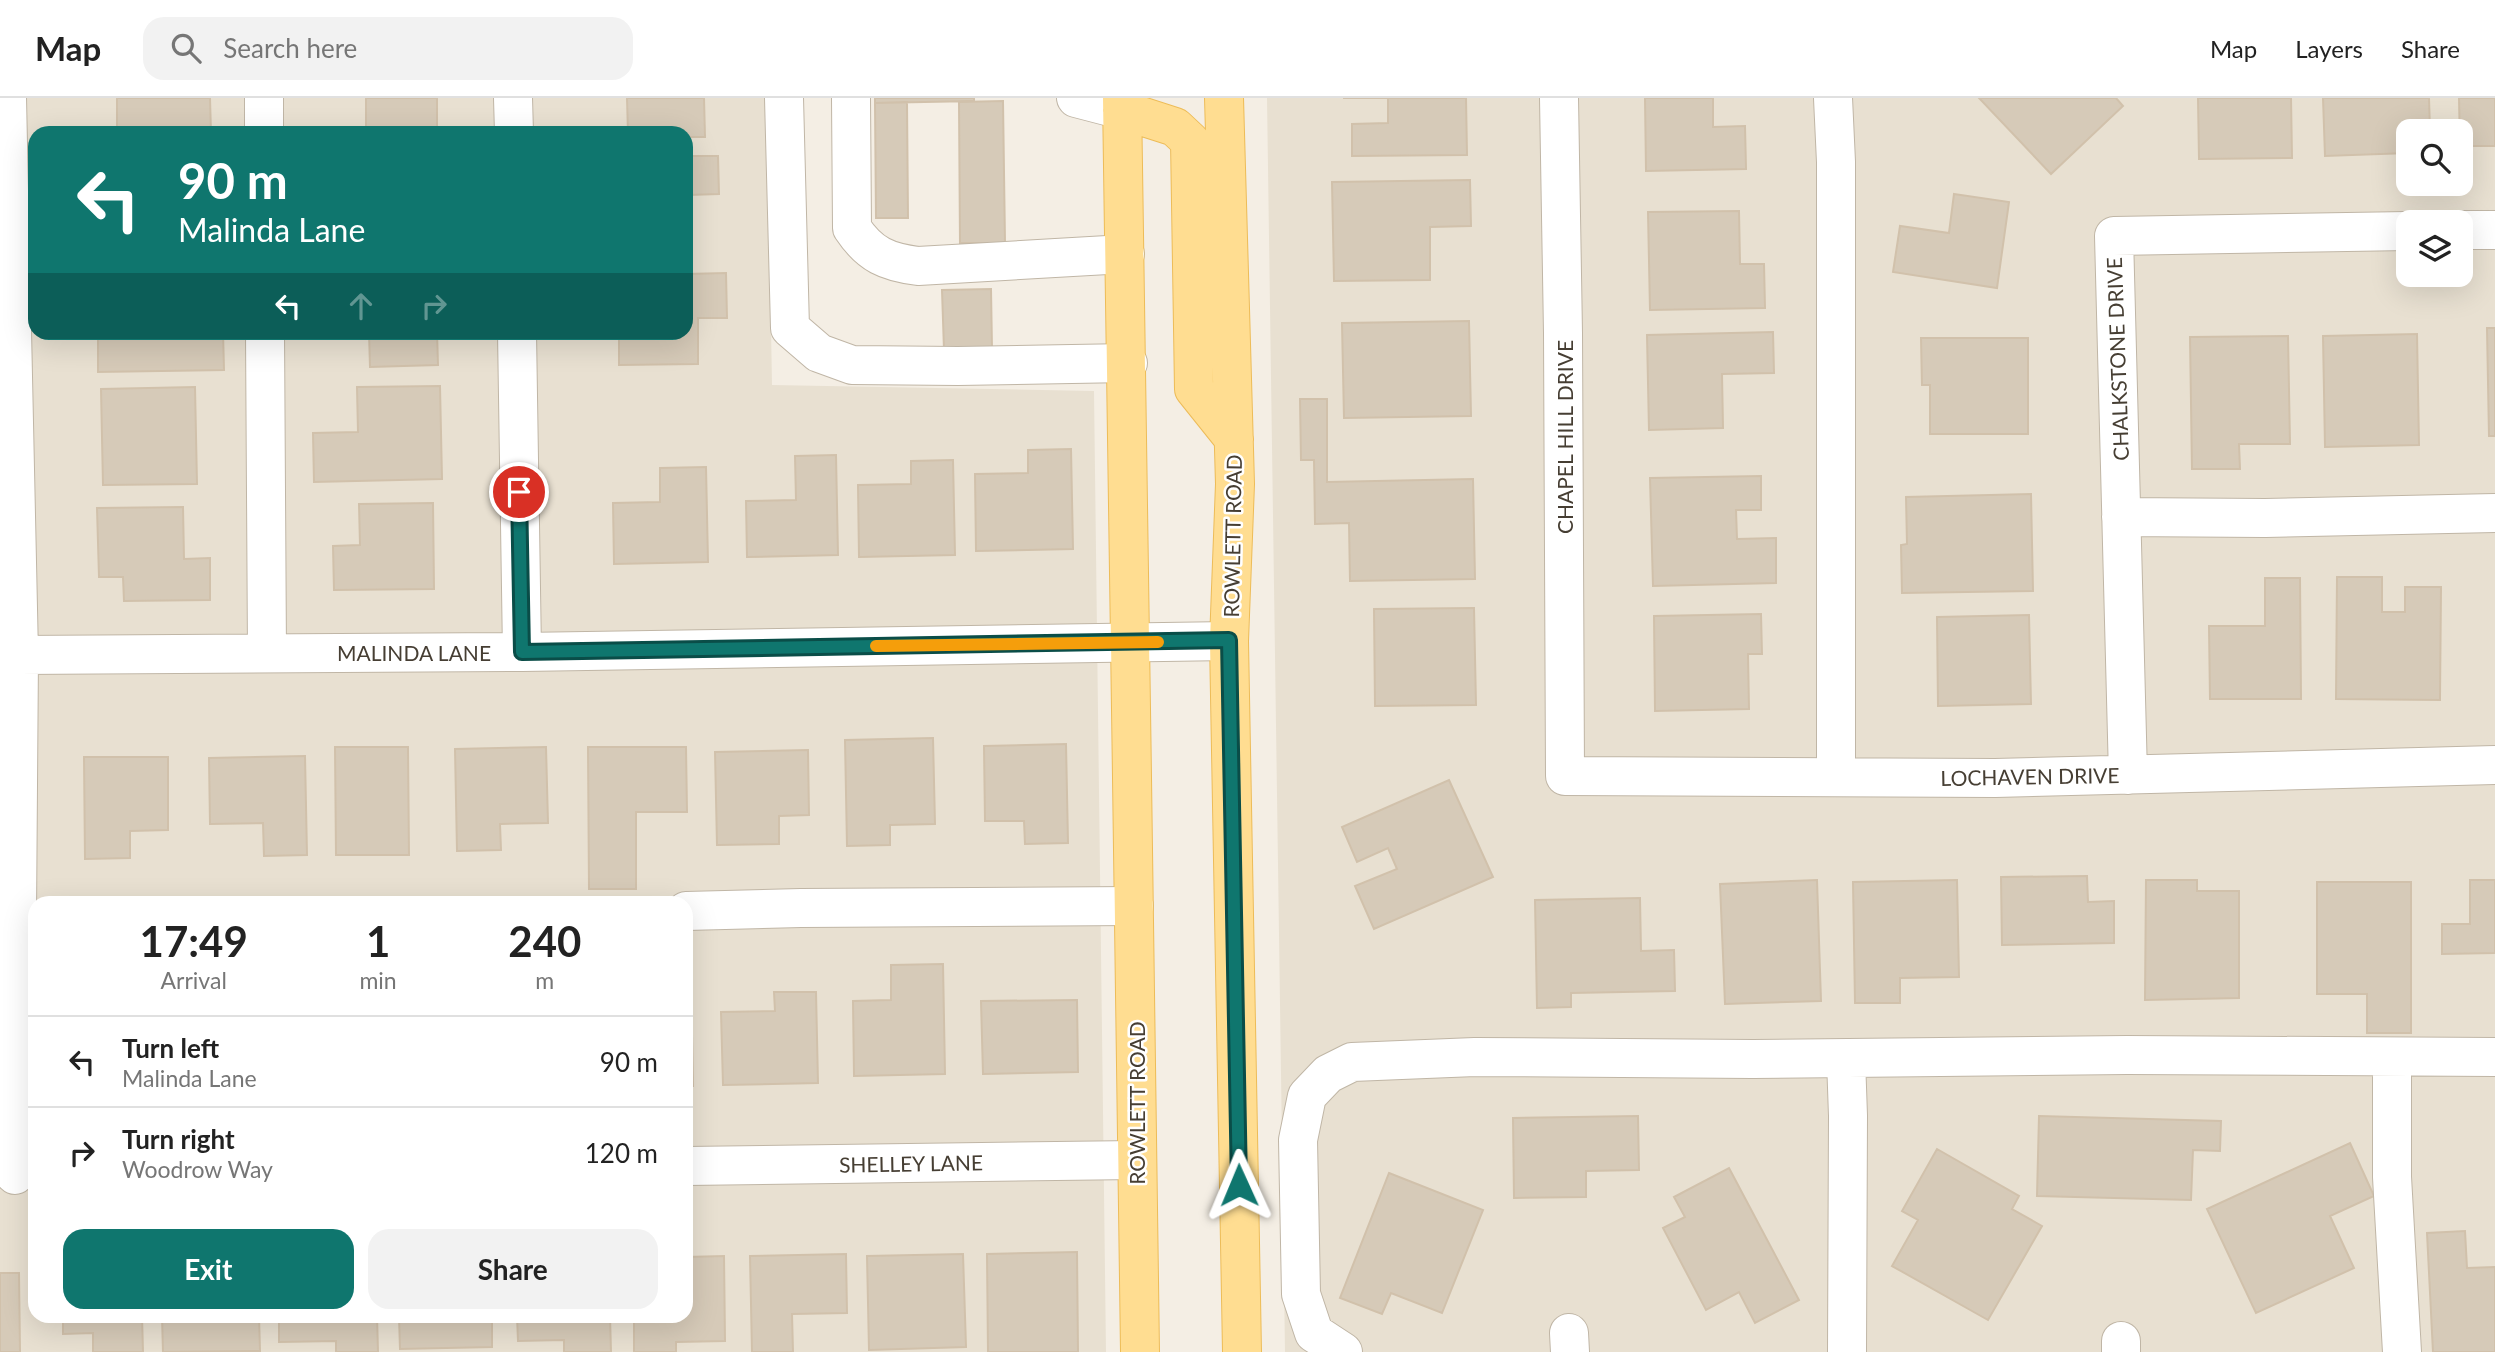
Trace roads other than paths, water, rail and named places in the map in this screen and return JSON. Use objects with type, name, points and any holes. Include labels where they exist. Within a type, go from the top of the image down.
[{"type":"main road","name":"ROWLETT ROAD","points":[[1224,98],[1235,484],[1229,640],[1242,1352]]},
{"type":"main road","name":"ROWLETT ROAD","points":[[1122,104],[1128,363],[1129,642],[1140,1352]]},
{"type":"main road","points":[[1122,104],[1175,127],[1190,141],[1195,389],[1234,439]]},
{"type":"street","points":[[8,98],[26,923],[17,1175]]},
{"type":"street","points":[[264,98],[264,126]]},
{"type":"street","points":[[513,98],[514,126]]},
{"type":"street","points":[[784,98],[790,328],[819,353],[852,365],[1128,363]]},
{"type":"street","points":[[851,98],[852,228],[864,246],[874,253],[894,263],[918,266],[1125,254]]},
{"type":"street","points":[[1076,98],[1122,104]]},
{"type":"street","name":"CHAPEL HILL DRIVE","points":[[1559,98],[1565,776]]},
{"type":"street","points":[[1833,98],[1836,162],[1836,777]]},
{"type":"street","points":[[2473,230],[2495,229]]},
{"type":"street","name":"CHALKSTONE DRIVE","points":[[2128,775],[2114,236],[2396,231]]},
{"type":"street","points":[[265,340],[267,653]]},
{"type":"street","points":[[517,340],[522,652]]},
{"type":"street","points":[[2121,516],[2265,518],[2495,513]]},
{"type":"street","name":"MALINDA LANE","points":[[19,655],[522,652],[1229,640]]},
{"type":"street","name":"LOCHAVEN DRIVE","points":[[1565,776],[2128,775],[2495,765]]},
{"type":"street","points":[[693,911],[1133,906]]},
{"type":"street","points":[[1343,1352],[1314,1333],[1301,1294],[1298,1140],[1307,1096],[1328,1074],[1352,1062],[1475,1057],[2495,1057]]},
{"type":"street","points":[[2392,1057],[2392,1177],[2402,1352]]},
{"type":"street","points":[[1846,1059],[1847,1352]]},
{"type":"street","name":"SHELLEY LANE","points":[[693,1166],[1136,1160]]}]
